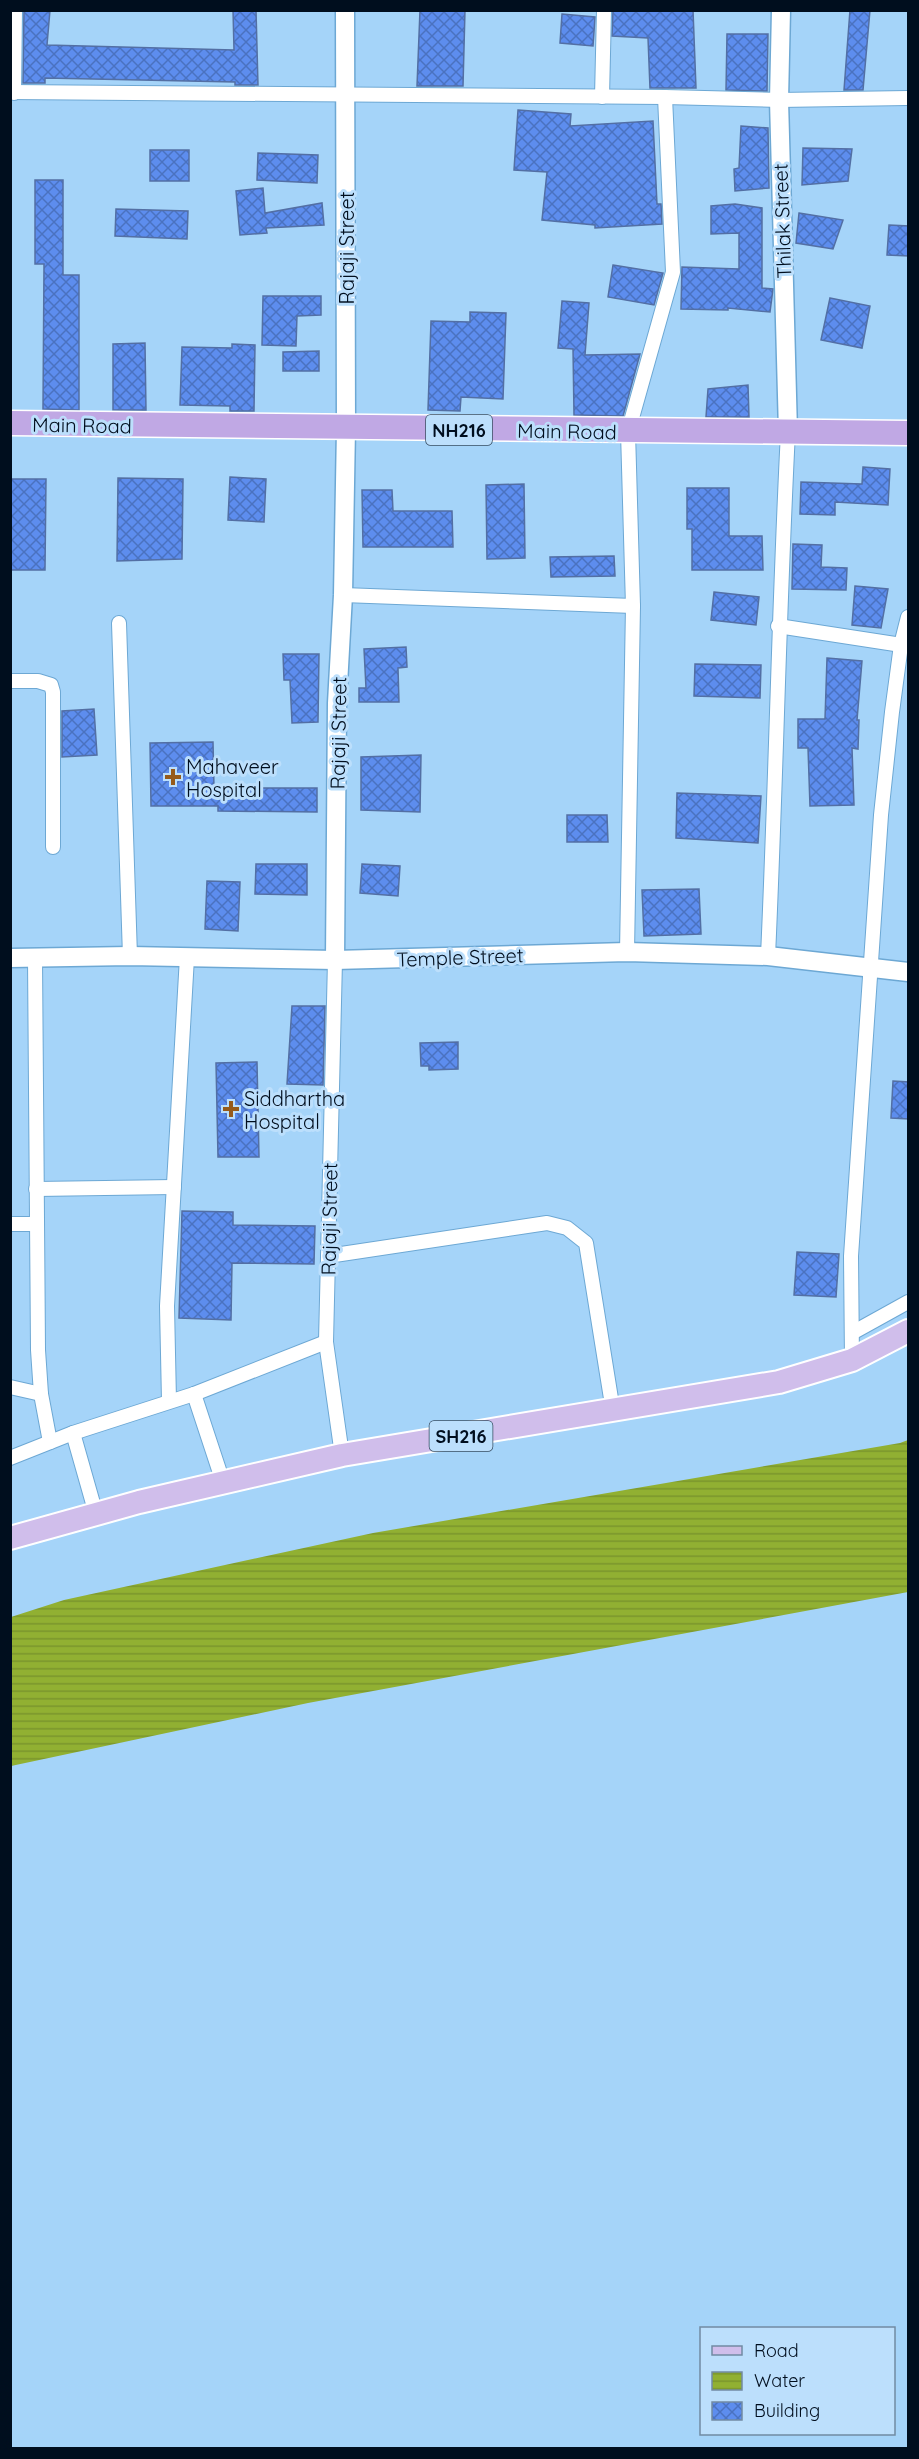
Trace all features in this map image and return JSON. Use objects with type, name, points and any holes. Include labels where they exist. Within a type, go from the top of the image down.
[{"type":"highway","name":"Main Road","points":[[10,423],[628,432],[909,433]]},
{"type":"main road","name":"SH216","points":[[10,1538],[224,1482],[342,1455],[779,1382],[852,1360],[909,1331]]},
{"type":"street","points":[[15,10],[12,93],[665,97],[779,100],[909,98]]},
{"type":"street","name":"Rajaji Street","points":[[342,1455],[326,1342],[335,960],[338,703],[343,595],[346,428],[345,10]]},
{"type":"street","points":[[602,97],[604,10]]},
{"type":"street","name":"Thilak Street","points":[[781,10],[779,100],[788,432]]},
{"type":"street","points":[[627,952],[633,606],[628,432],[673,272],[665,97]]},
{"type":"street","points":[[768,956],[775,811],[778,626],[788,432]]},
{"type":"street","points":[[343,595],[633,606]]},
{"type":"street","points":[[852,1360],[851,1256],[880,815],[909,617]]},
{"type":"street","points":[[119,623],[130,956]]},
{"type":"street","points":[[778,626],[905,645]]},
{"type":"street","points":[[10,681],[45,682],[51,685],[53,692],[53,847]]},
{"type":"street","name":"Temple Street","points":[[10,958],[130,956],[335,960],[627,952],[768,956],[909,972]]},
{"type":"street","points":[[169,1401],[167,1306],[187,957]]},
{"type":"street","points":[[35,958],[36,1189],[41,1394],[50,1442]]},
{"type":"street","points":[[36,1189],[174,1187]]},
{"type":"street","points":[[328,1256],[547,1223],[567,1228],[586,1243],[613,1411]]},
{"type":"street","points":[[10,1224],[37,1224]]},
{"type":"street","points":[[852,1333],[909,1302]]},
{"type":"street","points":[[10,1458],[73,1433],[194,1394],[326,1342]]},
{"type":"street","points":[[10,1387],[41,1394]]},
{"type":"street","points":[[194,1394],[224,1482]]},
{"type":"street","points":[[73,1433],[96,1514]]},
{"type":"water","points":[[908,1440],[908,1592],[308,1703],[11,1766],[11,1617],[64,1600],[373,1533]]},
{"type":"building","points":[[24,10],[50,10],[47,45],[234,50],[233,10],[256,10],[258,85],[235,85],[235,82],[45,78],[45,83],[23,83]]},
{"type":"building","points":[[420,10],[465,10],[463,86],[417,86]]},
{"type":"building","points":[[613,10],[693,10],[696,88],[650,88],[648,38],[612,36]]},
{"type":"building","points":[[850,10],[870,10],[863,90],[844,90]]},
{"type":"building","points":[[562,14],[595,17],[593,46],[560,43]]},
{"type":"building","points":[[727,34],[768,34],[767,91],[726,90]]},
{"type":"building","points":[[518,110],[571,114],[570,126],[653,121],[657,204],[661,204],[662,224],[595,228],[595,225],[542,220],[547,172],[514,170]]},
{"type":"building","points":[[741,126],[768,128],[769,188],[735,191],[734,169],[739,168]]},
{"type":"building","points":[[803,148],[852,149],[848,181],[802,185]]},
{"type":"building","points":[[150,150],[189,150],[189,181],[150,181]]},
{"type":"building","points":[[258,153],[318,155],[317,183],[257,180]]},
{"type":"building","points":[[35,180],[63,180],[63,275],[79,275],[79,410],[43,409],[44,264],[35,264]]},
{"type":"building","points":[[263,188],[265,213],[322,203],[324,225],[266,228],[267,233],[240,235],[236,191]]},
{"type":"building","points":[[735,204],[762,208],[762,288],[773,289],[770,312],[728,308],[728,310],[681,309],[682,267],[739,269],[739,233],[711,234],[711,206]]},
{"type":"building","points":[[116,209],[188,211],[187,239],[115,236]]},
{"type":"building","points":[[799,213],[843,220],[833,249],[796,243]]},
{"type":"building","points":[[889,225],[909,226],[909,256],[887,255]]},
{"type":"building","points":[[613,265],[663,273],[654,305],[608,297]]},
{"type":"building","points":[[263,296],[321,296],[321,315],[297,316],[296,346],[262,345]]},
{"type":"building","points":[[830,298],[870,306],[862,348],[821,340]]},
{"type":"building","points":[[562,301],[589,303],[585,355],[640,354],[623,416],[574,415],[573,349],[558,348]]},
{"type":"building","points":[[470,312],[506,313],[503,399],[461,397],[460,411],[428,410],[431,321],[470,322]]},
{"type":"building","points":[[145,343],[146,410],[113,410],[113,344]]},
{"type":"building","points":[[232,344],[255,345],[254,411],[230,411],[230,406],[180,405],[182,347],[232,348]]},
{"type":"building","points":[[319,351],[319,371],[283,371],[283,352]]},
{"type":"building","points":[[748,385],[749,417],[706,417],[708,389]]},
{"type":"building","points":[[863,467],[890,469],[888,505],[835,502],[835,515],[800,514],[801,482],[862,484]]},
{"type":"building","points":[[230,477],[266,479],[264,522],[228,520]]},
{"type":"building","points":[[118,478],[183,479],[182,559],[117,561]]},
{"type":"building","points":[[10,479],[46,479],[45,570],[10,570]]},
{"type":"building","points":[[524,484],[525,558],[487,559],[486,485]]},
{"type":"building","points":[[687,488],[729,488],[729,536],[762,536],[763,570],[692,570],[692,529],[687,529]]},
{"type":"building","points":[[362,490],[392,490],[393,511],[452,511],[453,547],[363,547]]},
{"type":"building","points":[[793,544],[822,545],[821,567],[847,568],[846,590],[792,589]]},
{"type":"building","points":[[614,556],[615,576],[551,577],[550,557]]},
{"type":"building","points":[[855,586],[888,589],[881,628],[852,625]]},
{"type":"building","points":[[714,592],[759,597],[756,625],[711,620]]},
{"type":"building","points":[[406,647],[407,667],[398,668],[399,702],[359,702],[359,688],[366,688],[364,649]]},
{"type":"building","points":[[283,654],[319,654],[318,722],[292,723],[290,680],[284,680]]},
{"type":"building","points":[[827,658],[862,661],[857,720],[859,720],[858,749],[852,748],[854,805],[810,806],[808,748],[798,748],[798,719],[825,719]]},
{"type":"building","points":[[695,664],[761,665],[760,698],[694,696]]},
{"type":"building","points":[[94,709],[97,755],[62,757],[62,711]]},
{"type":"building","points":[[213,742],[214,788],[317,788],[317,812],[218,811],[218,806],[151,806],[150,743]]},
{"type":"building","points":[[421,755],[420,812],[361,810],[361,757]]},
{"type":"building","points":[[677,793],[761,796],[758,843],[676,838]]},
{"type":"building","points":[[567,815],[607,815],[608,842],[567,842]]},
{"type":"building","points":[[256,864],[307,864],[307,895],[255,894]]},
{"type":"building","points":[[362,864],[400,866],[398,896],[360,893]]},
{"type":"building","points":[[207,881],[240,882],[238,931],[205,929]]},
{"type":"building","points":[[699,889],[701,934],[644,936],[642,890]]},
{"type":"building","points":[[292,1006],[325,1006],[323,1085],[287,1084]]},
{"type":"building","points":[[458,1042],[458,1069],[429,1070],[429,1066],[421,1066],[420,1043]]},
{"type":"building","points":[[257,1062],[259,1157],[218,1157],[216,1063]]},
{"type":"building","points":[[893,1081],[909,1082],[909,1119],[891,1118]]},
{"type":"building","points":[[182,1211],[233,1212],[233,1225],[315,1226],[314,1264],[232,1263],[231,1320],[179,1318]]},
{"type":"building","points":[[797,1252],[839,1254],[836,1297],[794,1295]]},
{"type":"place","name":"Mahaveer Hospital","points":[[173,777]]},
{"type":"place","name":"Siddhartha Hospital","points":[[231,1109]]}]
